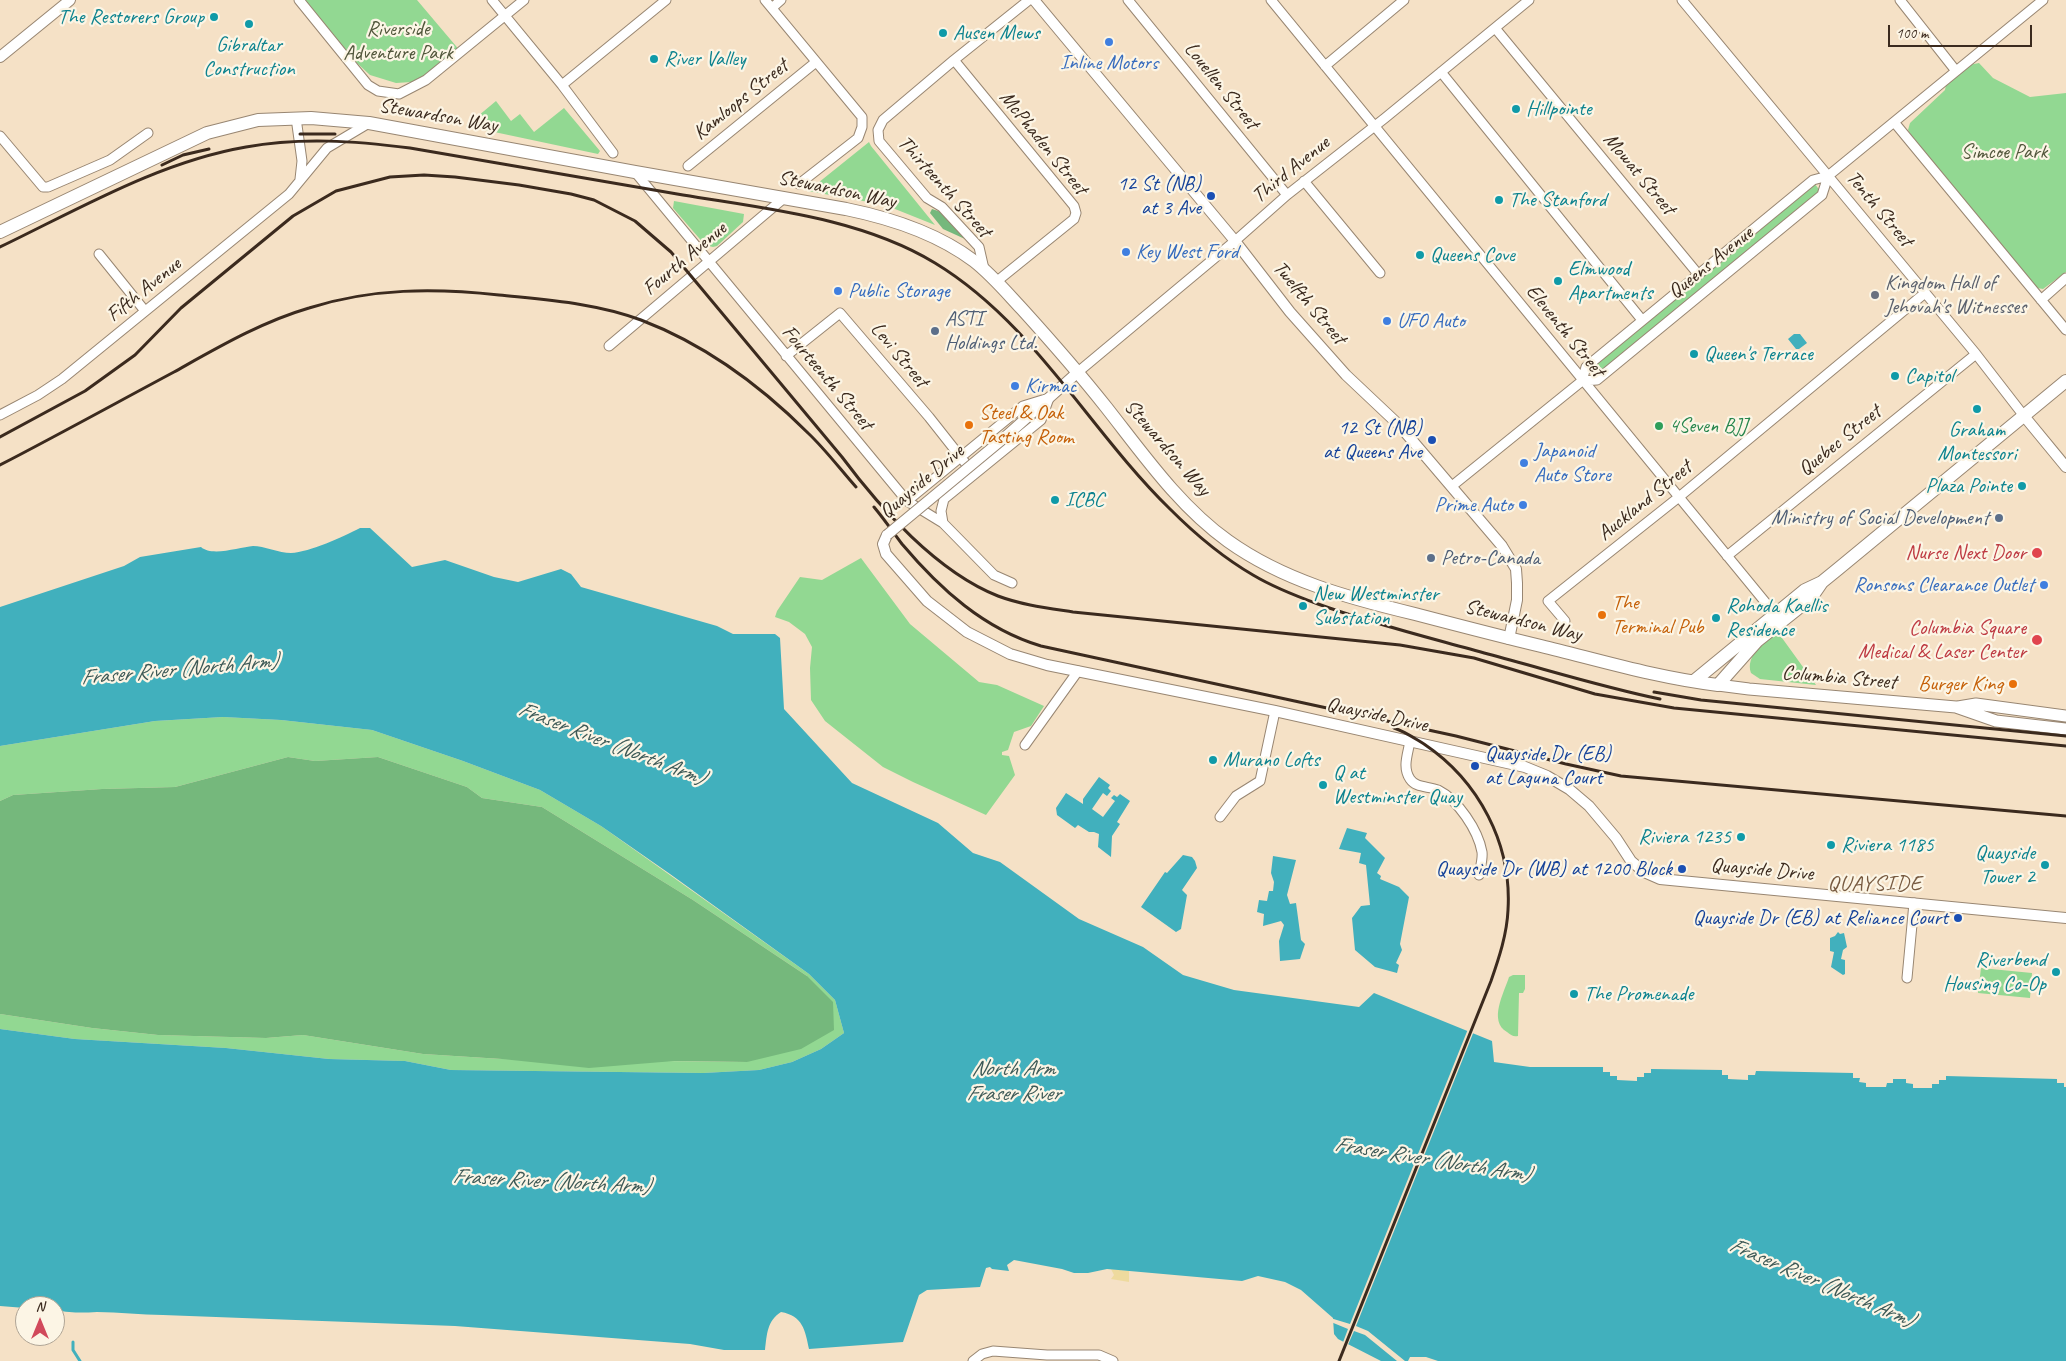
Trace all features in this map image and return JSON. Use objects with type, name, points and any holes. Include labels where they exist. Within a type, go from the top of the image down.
[{"type":"main road","name":"Stewardson Way","points":[[0,232],[207,133],[258,120],[296,118],[350,120],[369,123],[878,216],[919,231],[949,246],[984,269],[1078,372],[1152,466],[1190,508],[1227,540],[1266,564],[1308,584],[1349,598],[1509,638],[1718,685]]},
{"type":"main road","points":[[1694,681],[1805,590],[1822,582],[2066,381]]},
{"type":"main road","points":[[1718,685],[1757,641],[1812,598],[1822,582]]},
{"type":"main road","name":"Columbia Street","points":[[1718,685],[1956,707],[1976,704],[2066,716]]},
{"type":"main road","name":"Columbia Street","points":[[1956,707],[1996,721],[2066,729]]},
{"type":"street","points":[[0,57],[70,0]]},
{"type":"street","points":[[298,0],[368,84],[378,91],[400,94],[426,80],[524,0]]},
{"type":"street","points":[[492,0],[562,85],[613,153]]},
{"type":"street","points":[[562,85],[666,0]]},
{"type":"street","points":[[765,0],[862,117],[862,127],[858,138],[799,184]]},
{"type":"street","points":[[772,8],[781,0]]},
{"type":"street","points":[[954,60],[1029,0]]},
{"type":"street","name":"Twelfth Street","points":[[1034,0],[1290,312],[1346,375],[1399,425],[1502,546],[1516,569],[1518,592],[1509,638]]},
{"type":"street","name":"Louellen Street","points":[[1128,0],[1287,195]]},
{"type":"street","points":[[1325,66],[1404,0]]},
{"type":"street","name":"Third Avenue","points":[[1078,372],[1234,242],[1287,195],[1529,0]]},
{"type":"street","name":"Tenth Street","points":[[1682,0],[1976,354],[2066,467]]},
{"type":"street","points":[[1900,0],[1956,71]]},
{"type":"street","name":"Queens Avenue","points":[[1582,381],[1586,367],[1642,320],[1813,180],[1828,176],[2043,0]]},
{"type":"street","name":"Eleventh Street","points":[[1273,1],[1582,381],[1775,614]]},
{"type":"street","name":"Mowat Street","points":[[1495,28],[1698,274]]},
{"type":"street","name":"Thirteenth Street","points":[[954,60],[884,120],[878,130],[879,141],[927,198],[942,207],[979,247],[984,269]]},
{"type":"street","name":"McPhaden Street","points":[[954,60],[1074,206],[1076,213],[1074,219],[996,282]]},
{"type":"street","name":"Kamloops Street","points":[[688,166],[816,62]]},
{"type":"street","points":[[1441,72],[1642,320]]},
{"type":"street","points":[[296,118],[303,168],[300,179]]},
{"type":"street","points":[[1894,122],[2066,330]]},
{"type":"street","name":"Fifth Avenue","points":[[0,415],[38,395],[62,379],[289,194],[331,145],[369,123]]},
{"type":"street","points":[[0,136],[43,187],[48,187],[110,160],[148,133]]},
{"type":"street","name":"Fourteenth Street","points":[[635,172],[710,260],[786,356],[907,501],[943,523],[994,575],[1012,583]]},
{"type":"street","name":"Queens Avenue","points":[[1452,486],[1582,381],[1597,380],[1815,201],[1822,194],[1828,176]]},
{"type":"street","points":[[1304,181],[1380,272]]},
{"type":"street","name":"Fourth Avenue","points":[[609,346],[784,198]]},
{"type":"street","points":[[99,254],[145,311]]},
{"type":"street","points":[[2041,300],[2066,278]]},
{"type":"street","name":"Auckland Street","points":[[1565,621],[1548,601],[1679,497],[1925,293]]},
{"type":"street","name":"Levi Street","points":[[786,356],[840,313],[930,417],[974,474]]},
{"type":"street","name":"Quebec Street","points":[[1727,556],[1976,354]]},
{"type":"street","name":"Quayside Drive","points":[[1078,372],[1032,415],[887,535],[884,541],[886,554],[911,584],[940,613],[968,632],[1010,654],[1047,665],[1275,711],[1525,767],[1547,776],[1569,789],[1588,806],[1616,838],[1631,861],[1644,872],[1660,879],[2066,918]]},
{"type":"street","points":[[907,501],[1026,404],[1049,398]]},
{"type":"street","points":[[943,523],[941,511],[944,499],[1041,420],[1049,398]]},
{"type":"street","points":[[1025,745],[1078,671]]},
{"type":"street","points":[[1220,817],[1236,796],[1260,781],[1275,711]]},
{"type":"street","points":[[1410,741],[1406,762],[1409,778],[1414,784],[1435,789],[1448,796],[1458,806],[1475,834],[1482,854],[1479,875]]},
{"type":"street","points":[[1907,978],[1914,903]]},
{"type":"street","points":[[973,1360],[987,1352],[1002,1351],[1047,1355],[1099,1355],[1113,1361]]},
{"type":"green space","name":"Riverside Adventure Park","points":[[302,0],[417,0],[461,52],[427,81],[396,83],[370,75],[346,53]]},
{"type":"green space","name":"Simcoe Park","points":[[1979,63],[1993,78],[2030,97],[2066,93],[2066,272],[2043,289],[2037,288],[1908,130],[1910,123],[1945,90],[1946,85],[1969,65]]},
{"type":"green space","points":[[496,101],[511,121],[520,114],[534,132],[564,108],[600,151],[598,154],[466,126]]},
{"type":"green space","points":[[869,142],[935,225],[885,205],[808,191]]},
{"type":"green space","points":[[1815,184],[1820,191],[1596,376],[1590,369]]},
{"type":"green space","points":[[674,201],[744,214],[743,222],[717,246],[705,245],[673,208]]},
{"type":"green space","points":[[932,209],[941,212],[965,239],[943,229],[930,213]]},
{"type":"green space","points":[[861,558],[910,624],[979,682],[997,685],[1044,706],[1031,726],[1014,732],[1008,750],[1002,752],[1002,755],[1009,756],[1015,775],[986,815],[883,767],[825,721],[811,700],[810,668],[812,647],[805,634],[789,622],[775,617],[777,611],[800,577],[822,580]]},
{"type":"green space","points":[[1777,631],[1816,685],[1760,679],[1751,673],[1750,666],[1753,655]]},
{"type":"green space","points":[[223,717],[281,720],[372,730],[540,790],[601,826],[809,974],[835,1000],[844,1033],[821,1049],[792,1062],[759,1070],[703,1073],[451,1070],[405,1061],[329,1059],[226,1048],[75,1039],[0,1029],[0,1014],[92,1028],[158,1035],[266,1038],[303,1035],[423,1054],[502,1059],[747,1062],[807,976],[693,900],[542,807],[482,798],[467,787],[378,757],[315,761],[288,757],[175,787],[102,789],[13,795],[0,801],[0,746],[155,721]]},
{"type":"green space","points":[[288,757],[315,761],[378,757],[467,787],[482,798],[542,807],[693,900],[807,976],[833,1002],[834,1030],[801,1049],[747,1062],[674,1061],[589,1068],[502,1059],[423,1054],[303,1035],[266,1038],[158,1035],[92,1028],[0,1014],[0,801],[13,795],[102,789],[175,787]]},
{"type":"green space","points":[[1981,968],[2032,973],[2030,998],[1978,993]]},
{"type":"green space","points":[[1525,975],[1525,989],[1523,993],[1519,993],[1518,1036],[1511,1035],[1501,1027],[1498,1014],[1509,977]]},
{"type":"sand","points":[[1111,1269],[1129,1271],[1129,1282],[1111,1279],[1114,1275]]},
{"type":"water","points":[[1794,334],[1800,334],[1807,343],[1799,349],[1796,349],[1788,339]]},
{"type":"water","name":"North Arm Fraser River","points":[[360,528],[370,528],[412,567],[445,560],[494,577],[518,582],[561,569],[571,574],[581,587],[717,626],[733,634],[775,634],[780,638],[784,709],[852,783],[938,823],[973,853],[1000,862],[1079,919],[1143,947],[1183,975],[1234,990],[1359,1007],[1374,993],[1492,1041],[1494,1062],[1530,1067],[1603,1067],[1603,1072],[1610,1072],[1610,1076],[1617,1076],[1617,1080],[1637,1081],[1637,1077],[1644,1077],[1644,1073],[1651,1073],[1651,1069],[1722,1070],[1722,1075],[1728,1075],[1728,1079],[1748,1080],[1748,1075],[1755,1075],[1756,1071],[1853,1073],[1853,1078],[1860,1078],[1859,1082],[1866,1083],[1866,1087],[1886,1087],[1887,1083],[1893,1083],[1893,1079],[1906,1079],[1906,1083],[1913,1084],[1913,1088],[1932,1088],[1932,1084],[1939,1084],[1939,1080],[1946,1080],[1946,1076],[2057,1079],[2057,1083],[2064,1083],[2064,1087],[2066,1087],[2066,1361],[1438,1361],[1426,1357],[1410,1357],[1408,1361],[1381,1361],[1338,1339],[1334,1334],[1333,1318],[1301,1290],[1285,1282],[1258,1276],[1242,1281],[1107,1269],[1088,1273],[1074,1273],[1014,1260],[1007,1265],[1009,1271],[992,1269],[990,1267],[986,1268],[980,1287],[927,1290],[919,1295],[903,1342],[809,1349],[802,1325],[794,1317],[781,1312],[770,1324],[765,1350],[724,1350],[690,1344],[455,1326],[76,1312],[65,1311],[65,1296],[15,1296],[15,1307],[0,1306],[0,1029],[75,1039],[226,1048],[329,1059],[405,1061],[451,1070],[703,1073],[759,1070],[792,1062],[821,1049],[844,1033],[835,1000],[809,974],[601,826],[540,790],[372,730],[281,720],[223,717],[155,721],[0,746],[0,607],[124,566],[140,557],[201,547],[212,551],[226,551],[253,546],[291,553],[307,550],[345,536]]},
{"type":"water","points":[[1099,777],[1110,785],[1108,788],[1111,791],[1107,796],[1103,793],[1092,809],[1103,817],[1115,801],[1111,798],[1114,795],[1117,797],[1120,794],[1130,801],[1117,822],[1120,824],[1112,836],[1111,857],[1098,847],[1099,834],[1089,832],[1078,825],[1075,828],[1057,815],[1056,808],[1066,793],[1083,804],[1083,799]]},
{"type":"water","points":[[1347,828],[1367,833],[1365,838],[1385,858],[1377,873],[1381,876],[1380,879],[1399,887],[1409,897],[1400,944],[1402,950],[1396,963],[1399,965],[1397,973],[1375,967],[1355,950],[1352,918],[1361,906],[1370,905],[1366,865],[1359,863],[1361,853],[1339,849]]},
{"type":"water","points":[[1183,855],[1192,857],[1197,868],[1182,890],[1187,895],[1181,929],[1176,932],[1141,907],[1165,872],[1167,873]]},
{"type":"water","points":[[1273,856],[1296,860],[1287,895],[1290,904],[1296,903],[1301,940],[1305,944],[1300,959],[1280,961],[1279,941],[1284,925],[1281,921],[1263,926],[1264,914],[1257,912],[1259,900],[1267,901],[1269,891],[1273,891],[1274,882],[1271,873]]},
{"type":"water","points":[[1838,932],[1840,934],[1844,933],[1847,947],[1843,950],[1841,959],[1845,960],[1845,974],[1843,975],[1831,967],[1834,952],[1830,951],[1830,938]]},
{"type":"pier","points":[[1468,1029],[1474,1031],[1356,1326],[1368,1331],[1405,1361],[1397,1361],[1365,1335],[1354,1331],[1347,1347],[1342,1345],[1348,1329],[1331,1322],[1327,1317],[1350,1324]]},
{"type":"waterway","points":[[73,1342],[73,1350],[80,1361]]},
{"type":"railway","points":[[300,134],[335,134]]},
{"type":"railway","points":[[0,247],[120,188],[182,164],[246,147],[308,141],[369,143],[410,148],[780,211],[845,225],[876,235],[906,248],[935,263],[970,288],[1032,346],[1113,446],[1170,509],[1209,545],[1253,575],[1293,594],[1360,618],[1660,699]]},
{"type":"railway","points":[[162,165],[183,155],[209,149]]},
{"type":"railway","points":[[0,437],[85,391],[135,355],[181,308],[293,216],[336,191],[390,177],[424,175],[519,185],[594,200],[635,221],[671,252],[857,477],[911,537],[953,571],[975,585],[998,596],[1025,604],[1073,612],[1400,645],[1474,658],[1595,694],[1674,708],[2066,746]]},
{"type":"railway","points":[[0,465],[223,345],[291,314],[332,301],[379,293],[451,291],[589,306],[641,320],[687,341],[730,368],[771,399],[814,439],[856,487]]},
{"type":"railway","points":[[874,507],[917,561],[964,606],[1020,639],[1041,646],[1456,736],[1621,776],[2066,816]]},
{"type":"railway","points":[[1654,692],[1701,700],[2066,736]]},
{"type":"railway","points":[[1339,1361],[1491,981],[1502,946],[1508,910],[1508,885],[1498,838],[1476,795],[1444,759],[1424,744],[1394,728]]},
{"type":"place","name":"The Restorers Group","points":[[214,17]]},
{"type":"place","name":"Gibraltar Construction","points":[[249,24]]},
{"type":"place","name":"Ausen Mews","points":[[943,33]]},
{"type":"place","name":"Inline Motors","points":[[1109,42]]},
{"type":"place","name":"River Valley","points":[[654,59]]},
{"type":"place","name":"Hillpointe","points":[[1516,109]]},
{"type":"place","name":"12 St (NB) at 3 Ave","points":[[1211,196]]},
{"type":"place","name":"The Stanford","points":[[1499,200]]},
{"type":"place","name":"Key West Ford","points":[[1126,252]]},
{"type":"place","name":"Queens Cove","points":[[1420,255]]},
{"type":"place","name":"Elmwood Apartments","points":[[1558,281]]},
{"type":"place","name":"Public Storage","points":[[838,291]]},
{"type":"place","name":"Kingdom Hall of Jehovah's Witnesses","points":[[1875,295]]},
{"type":"place","name":"UFO Auto","points":[[1387,321]]},
{"type":"place","name":"ASTI Holdings Ltd.","points":[[935,331]]},
{"type":"place","name":"Queen's Terrace","points":[[1694,354]]},
{"type":"place","name":"Capitol","points":[[1895,376]]},
{"type":"place","name":"Kirmac","points":[[1015,386]]},
{"type":"place","name":"Graham Montessori","points":[[1977,409]]},
{"type":"place","name":"Steel & Oak Tasting Room","points":[[969,425]]},
{"type":"place","name":"4Seven BJJ","points":[[1659,426]]},
{"type":"place","name":"12 St (NB) at Queens Ave","points":[[1432,440]]},
{"type":"place","name":"Japanoid Auto Store","points":[[1524,463]]},
{"type":"place","name":"Plaza Pointe","points":[[2022,486]]},
{"type":"place","name":"ICBC","points":[[1055,500]]},
{"type":"place","name":"Prime Auto","points":[[1523,505]]},
{"type":"place","name":"Ministry of Social Development","points":[[1999,518]]},
{"type":"place","name":"Nurse Next Door","points":[[2037,553]]},
{"type":"place","name":"Petro-Canada","points":[[1431,558]]},
{"type":"place","name":"Ronsons Clearance Outlet","points":[[2044,585]]},
{"type":"place","name":"New Westminster Substation","points":[[1303,606]]},
{"type":"place","name":"The Terminal Pub","points":[[1602,615]]},
{"type":"place","name":"Rohoda Kaellis Residence","points":[[1716,618]]},
{"type":"place","name":"Columbia Square Medical & Laser Center","points":[[2037,640]]},
{"type":"place","name":"Burger King","points":[[2013,684]]},
{"type":"place","name":"Murano Lofts","points":[[1213,760]]},
{"type":"place","name":"Quayside Dr (EB) at Laguna Court","points":[[1475,766]]},
{"type":"place","name":"Q at Westminster Quay","points":[[1323,785]]},
{"type":"place","name":"Riviera 1235","points":[[1741,837]]},
{"type":"place","name":"Riviera 1185","points":[[1831,845]]},
{"type":"place","name":"Quayside Tower 2","points":[[2045,865]]},
{"type":"place","name":"Quayside Dr (WB) at 1200 Block","points":[[1682,869]]},
{"type":"place","name":"Quayside Dr (EB) at Reliance Court","points":[[1958,918]]},
{"type":"place","name":"Riverbend Housing Co-Op","points":[[2056,972]]},
{"type":"place","name":"The Promenade","points":[[1574,994]]},
{"type":"district","name":"QUAYSIDE","points":[[1875,884]]},
{"type":"water label","name":"Fraser River (North Arm)","points":[[179,670]]},
{"type":"water label","name":"Fraser River (North Arm)","points":[[611,744]]},
{"type":"water label","name":"Fraser River (North Arm)","points":[[1432,1160]]},
{"type":"water label","name":"Fraser River (North Arm)","points":[[551,1182]]},
{"type":"water label","name":"Fraser River (North Arm)","points":[[1821,1283]]}]
